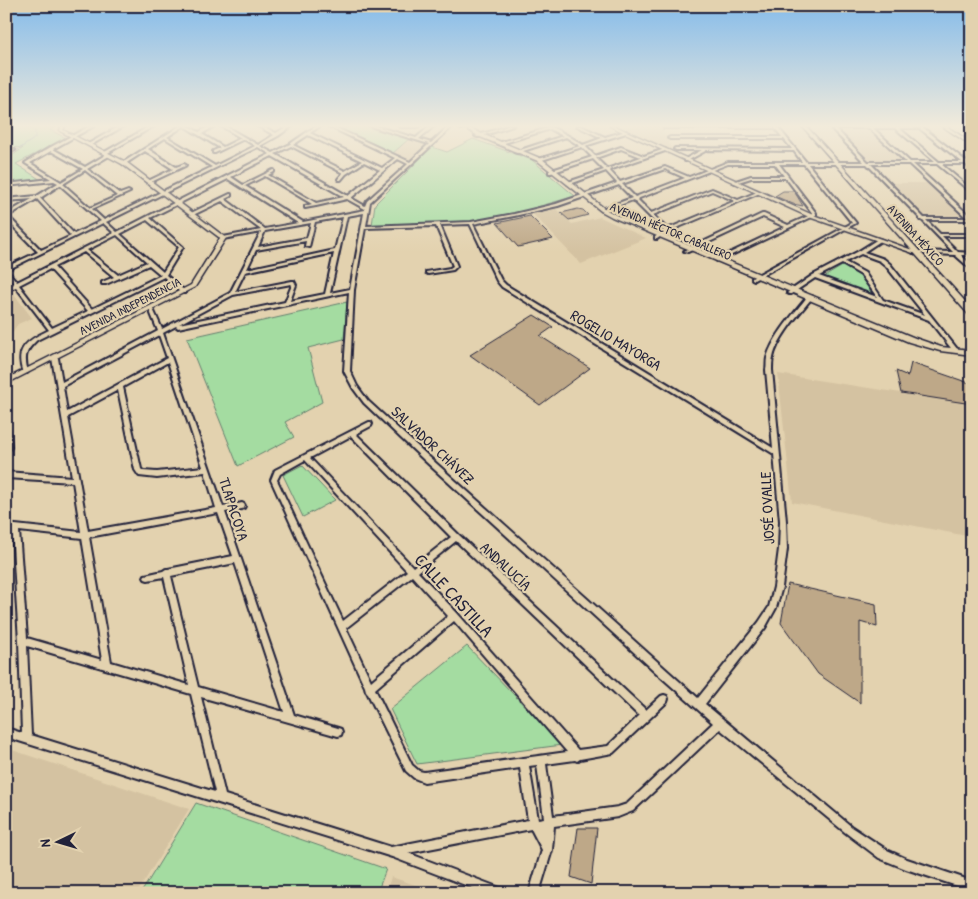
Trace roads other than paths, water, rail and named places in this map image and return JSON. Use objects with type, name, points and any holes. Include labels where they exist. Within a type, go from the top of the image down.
[{"type":"main road","name":"AVENIDA HÉCTOR CABALLERO","points":[[546,168],[569,183],[582,196]]},
{"type":"main road","name":"AVENIDA HÉCTOR CABALLERO","points":[[548,168],[605,213],[661,235],[687,250],[808,298],[869,325],[934,347],[972,353]]},
{"type":"main road","name":"AVENIDA MÉXICO","points":[[840,168],[972,314]]},
{"type":"main road","name":"AVENIDA HÉCTOR CABALLERO","points":[[687,250],[719,260],[756,278]]},
{"type":"street","points":[[35,168],[60,182],[183,292]]},
{"type":"street","points":[[40,252],[6,216],[84,168],[120,196]]},
{"type":"street","points":[[131,168],[223,238],[366,210]]},
{"type":"street","points":[[51,330],[6,270],[213,168]]},
{"type":"street","points":[[6,290],[18,286],[51,267],[120,234],[247,168]]},
{"type":"street","points":[[296,168],[349,197],[366,210]]},
{"type":"street","points":[[335,168],[345,173]]},
{"type":"street","points":[[340,179],[353,168]]},
{"type":"street","points":[[379,168],[383,170]]},
{"type":"street","points":[[306,207],[349,197],[385,168]]},
{"type":"street","points":[[366,210],[371,198],[404,168]]},
{"type":"street","points":[[552,172],[564,168]]},
{"type":"street","points":[[569,183],[611,168]]},
{"type":"street","points":[[364,227],[471,223],[514,215],[582,196],[666,168],[689,178]]},
{"type":"street","points":[[703,168],[811,216],[915,252],[972,254]]},
{"type":"street","points":[[605,213],[634,199],[714,168]]},
{"type":"street","points":[[719,260],[815,213],[780,168]]},
{"type":"street","points":[[756,278],[854,224],[854,220],[808,168]]},
{"type":"street","points":[[873,168],[972,269]]},
{"type":"street","points":[[915,168],[971,219]]},
{"type":"street","points":[[943,168],[972,192]]},
{"type":"street","points":[[149,182],[176,169]]},
{"type":"street","points":[[605,170],[650,215],[661,235],[758,193]]},
{"type":"street","points":[[243,186],[273,172]]},
{"type":"street","points":[[265,175],[316,205]]},
{"type":"street","points":[[228,177],[302,223]]},
{"type":"street","points":[[735,182],[750,177],[787,177]]},
{"type":"street","points":[[6,185],[54,180]]},
{"type":"street","points":[[650,215],[711,190],[715,190],[738,201]]},
{"type":"street","points":[[90,209],[128,192]]},
{"type":"street","points":[[192,214],[230,195]]},
{"type":"street","points":[[6,200],[37,197]]},
{"type":"street","points":[[37,197],[73,236]]},
{"type":"street","points":[[222,199],[264,230]]},
{"type":"street","name":"SALVADOR CHÁVEZ","points":[[366,210],[352,290],[347,371],[349,378],[366,402],[720,723],[849,830],[883,854],[906,864],[972,886]]},
{"type":"street","points":[[327,295],[345,215]]},
{"type":"street","points":[[687,250],[763,215],[789,226]]},
{"type":"street","points":[[25,372],[23,352],[36,339],[163,276],[181,247],[148,219]]},
{"type":"street","points":[[922,219],[971,219]]},
{"type":"street","points":[[307,246],[313,221]]},
{"type":"street","name":"ROGELIO MAYORGA","points":[[471,223],[497,277],[504,286],[777,453]]},
{"type":"street","points":[[428,273],[455,266],[438,225]]},
{"type":"street","points":[[232,294],[264,230]]},
{"type":"street","points":[[938,236],[972,235]]},
{"type":"street","name":"AVENIDA INDEPENDENCIA","points":[[6,382],[183,292],[196,283],[223,238]]},
{"type":"street","points":[[255,249],[309,239]]},
{"type":"street","points":[[791,292],[815,276],[880,240]]},
{"type":"street","points":[[85,251],[117,277]]},
{"type":"street","points":[[245,271],[336,251]]},
{"type":"street","points":[[861,252],[887,264],[956,351]]},
{"type":"street","points":[[842,262],[861,272],[881,301]]},
{"type":"street","points":[[104,283],[149,263]]},
{"type":"street","points":[[51,267],[91,311]]},
{"type":"street","points":[[815,276],[932,319]]},
{"type":"street","points":[[61,385],[172,328],[232,294],[292,282],[294,284],[287,304]]},
{"type":"street","points":[[172,328],[352,290]]},
{"type":"street","name":"JOSÉ OVALLE","points":[[699,704],[762,625],[772,608],[778,587],[783,550],[783,521],[769,370],[770,358],[784,330],[808,298]]},
{"type":"street","name":"TLAPACOYA","points":[[151,309],[161,333],[291,719]]},
{"type":"street","points":[[56,358],[107,664]]},
{"type":"street","points":[[66,415],[169,359]]},
{"type":"street","points":[[120,387],[138,470],[141,474],[157,475],[207,469]]},
{"type":"street","points":[[369,424],[277,472],[274,480],[343,626],[369,688],[409,768],[418,776],[424,777],[610,750],[644,715],[664,699]]},
{"type":"street","points":[[6,429],[8,447]]},
{"type":"street","name":"ANDALUCÍA","points":[[352,434],[456,537],[644,715]]},
{"type":"street","name":"CALLE CASTILLA","points":[[306,457],[454,616],[577,756]]},
{"type":"street","points":[[6,475],[76,480]]},
{"type":"street","points":[[27,738],[23,641],[10,528],[84,535],[242,506]]},
{"type":"street","points":[[343,626],[456,537]]},
{"type":"street","points":[[148,576],[236,559]]},
{"type":"street","points":[[166,572],[221,798]]},
{"type":"street","points":[[369,688],[454,616]]},
{"type":"street","points":[[23,641],[338,732]]},
{"type":"street","points":[[392,852],[534,824],[618,812],[630,808],[720,723]]},
{"type":"street","points":[[6,732],[392,852],[500,893]]},
{"type":"street","points":[[534,893],[546,850],[549,822],[541,760]]},
{"type":"street","points":[[524,763],[534,824],[546,850]]}]
